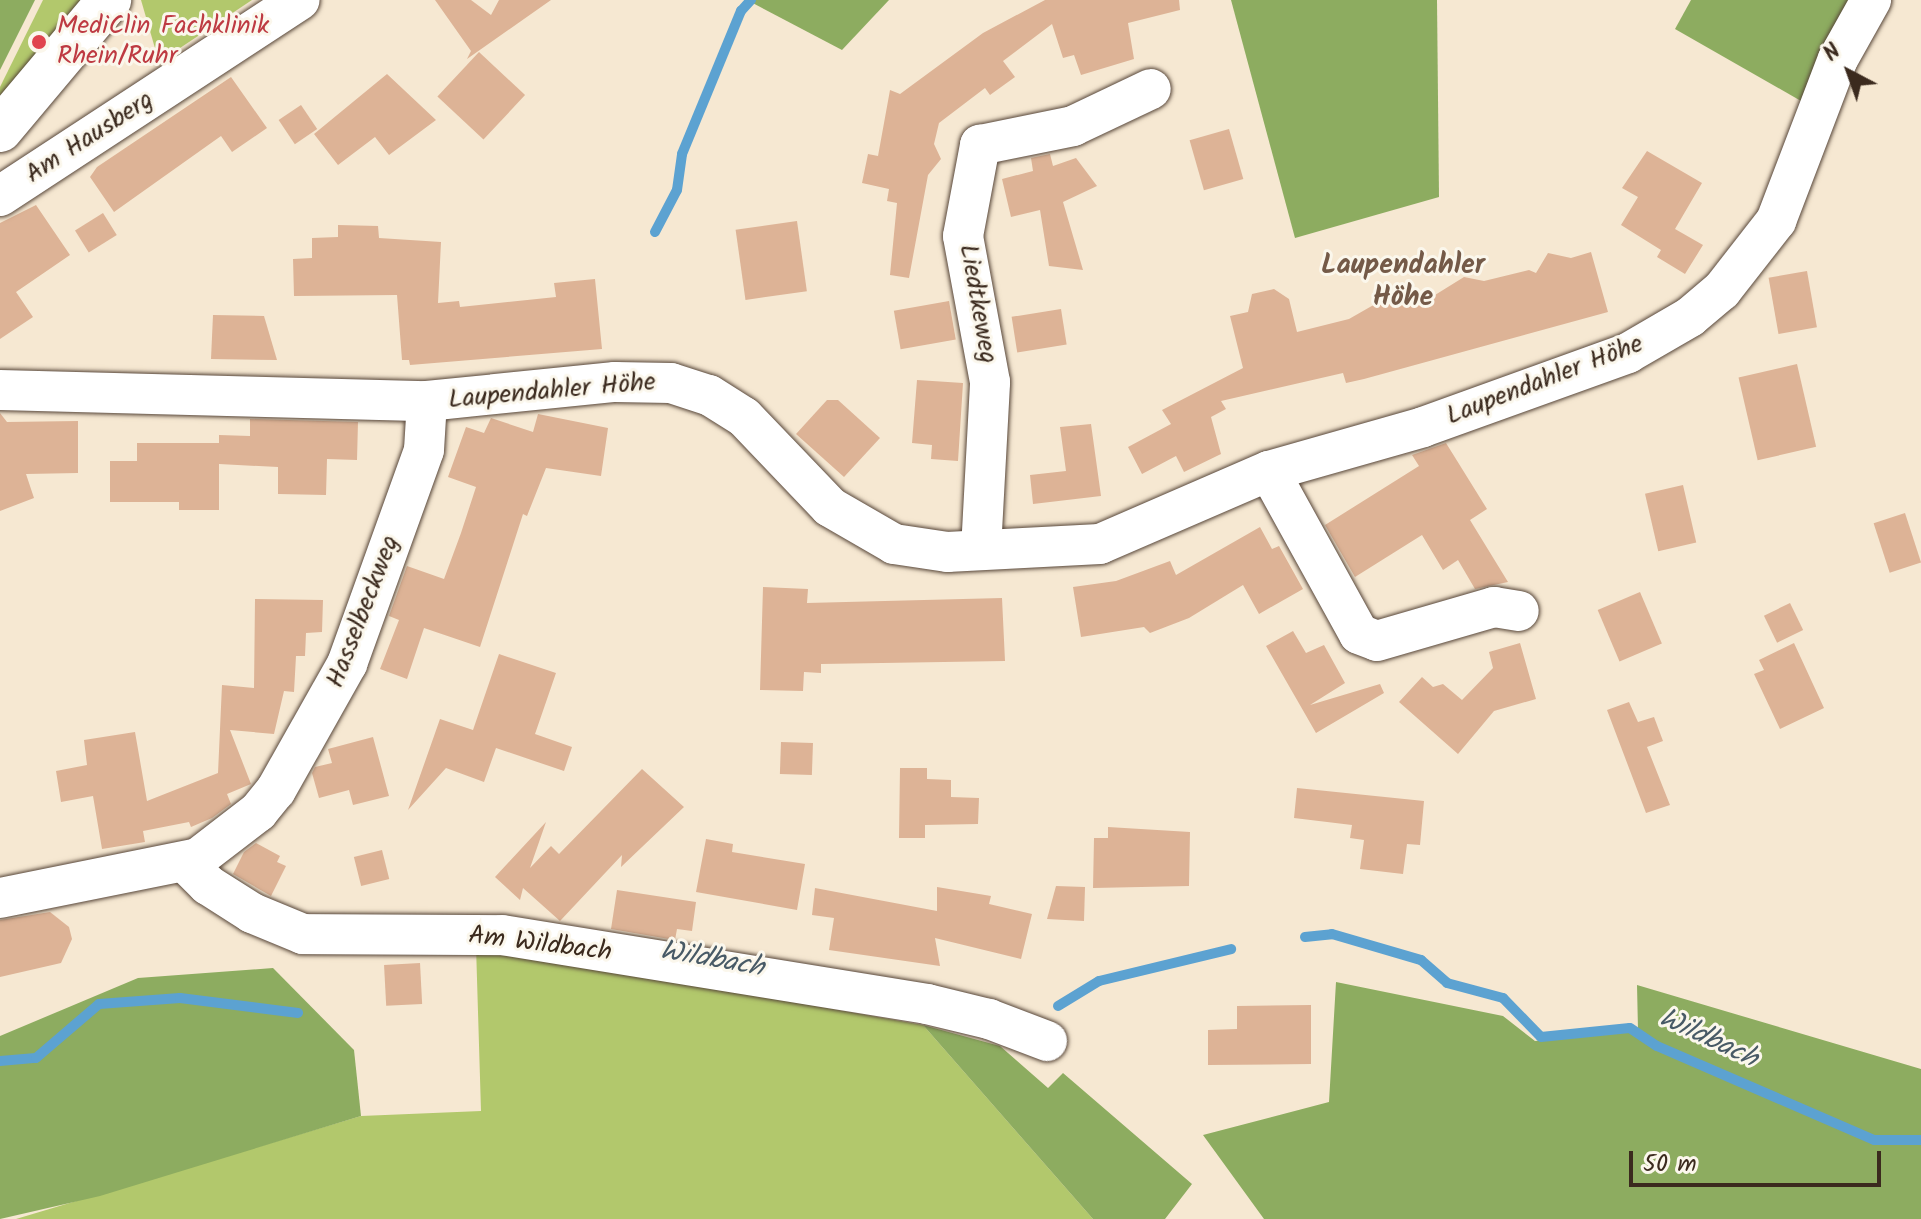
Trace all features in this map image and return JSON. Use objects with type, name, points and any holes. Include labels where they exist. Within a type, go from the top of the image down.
[{"type":"main road","points":[[0,130],[109,0]]},
{"type":"street","name":"Am Hausberg","points":[[0,196],[300,0]]},
{"type":"street","name":"Laupendahler Höhe","points":[[0,390],[427,401],[615,382],[691,387],[744,417],[830,507],[872,536],[928,550],[981,550],[1111,541],[1269,471],[1423,427],[1613,359],[1690,317],[1722,290],[1776,221],[1838,59],[1871,0]]},
{"type":"street","name":"Liedtkeweg","points":[[981,550],[990,382],[963,236],[980,145],[1073,126],[1151,89]]},
{"type":"street","name":"Hasselbeckweg","points":[[185,862],[213,850],[258,812],[336,689],[424,450],[427,401]]},
{"type":"street","points":[[1269,471],[1359,634],[1377,641],[1494,607],[1519,611]]},
{"type":"street","points":[[0,898],[185,862]]},
{"type":"street","name":"Am Wildbach","points":[[185,862],[208,885],[252,913],[303,934],[502,935],[927,1004],[989,1019],[1047,1041]]},
{"type":"green space","points":[[0,0],[35,0],[0,70]]},
{"type":"green space","name":"MediClin Fachklinik Rhein/Ruhr","points":[[43,0],[85,0],[0,96],[0,87]]},
{"type":"green space","points":[[141,0],[252,0],[159,62]]},
{"type":"green space","points":[[747,0],[889,0],[842,50]]},
{"type":"green space","points":[[1231,0],[1437,0],[1439,197],[1295,238]]},
{"type":"green space","points":[[1691,0],[1850,0],[1801,101],[1675,29]]},
{"type":"green space","points":[[476,946],[923,1025],[1093,1219],[16,1219],[361,1116],[481,1111]]},
{"type":"green space","points":[[273,968],[354,1050],[361,1116],[100,1196],[0,1219],[0,1036],[138,978]]},
{"type":"green space","points":[[1336,982],[1503,1016],[1535,1041],[1638,1030],[1637,985],[1921,1069],[1921,1219],[1264,1219],[1203,1135],[1329,1102]]},
{"type":"green space","points":[[923,1025],[1000,1046],[1048,1088],[1063,1073],[1192,1184],[1165,1219],[1093,1219]]},
{"type":"building","points":[[435,0],[471,0],[491,15],[499,0],[551,0],[467,59],[471,51]]},
{"type":"building","points":[[1045,0],[1179,0],[1180,10],[1128,23],[1134,59],[1081,75],[1074,55],[1063,58],[1052,24],[1003,61],[1015,77],[990,95],[985,88],[939,123],[934,144],[941,159],[928,175],[909,278],[890,275],[897,203],[887,201],[889,189],[862,183],[868,154],[878,156],[890,90],[900,94],[983,33]]},
{"type":"building","points":[[479,52],[525,95],[483,140],[437,97]]},
{"type":"building","points":[[387,74],[436,120],[389,155],[375,137],[338,165],[314,134]]},
{"type":"building","points":[[231,77],[267,128],[232,152],[221,136],[114,212],[90,177],[97,167]]},
{"type":"building","points":[[301,105],[317,129],[295,144],[279,120]]},
{"type":"building","points":[[1229,129],[1243,179],[1204,190],[1190,140]]},
{"type":"building","points":[[1647,151],[1702,183],[1675,229],[1703,245],[1685,274],[1657,257],[1661,250],[1621,225],[1638,197],[1622,188]]},
{"type":"building","points":[[1050,154],[1053,166],[1076,158],[1097,186],[1063,202],[1083,270],[1049,266],[1040,210],[1011,217],[1002,179],[1033,171],[1031,158]]},
{"type":"building","points":[[36,205],[70,255],[16,292],[33,317],[0,339],[0,223]]},
{"type":"building","points":[[103,213],[117,235],[89,253],[75,230]]},
{"type":"building","points":[[797,221],[807,291],[745,300],[736,230]]},
{"type":"building","points":[[338,225],[378,226],[379,238],[441,242],[438,303],[459,301],[460,307],[556,297],[554,283],[595,279],[602,349],[410,365],[409,360],[402,360],[397,295],[294,296],[293,259],[312,258],[312,238],[338,237]]},
{"type":"building","points":[[1591,252],[1608,312],[1364,379],[1346,383],[1343,373],[1221,401],[1226,409],[1211,417],[1221,454],[1184,472],[1176,456],[1142,474],[1128,447],[1171,424],[1162,410],[1243,368],[1230,316],[1248,312],[1252,294],[1274,289],[1289,299],[1297,332],[1349,319],[1377,303],[1398,305],[1435,295],[1464,277],[1484,281],[1529,270],[1536,273],[1548,253],[1571,258]]},
{"type":"building","points":[[1807,271],[1817,327],[1778,334],[1769,278]]},
{"type":"building","points":[[949,301],[956,339],[901,349],[894,311]]},
{"type":"building","points":[[1061,309],[1067,345],[1017,352],[1012,317]]},
{"type":"building","points":[[213,315],[264,316],[277,360],[211,359]]},
{"type":"building","points":[[1797,364],[1816,447],[1758,460],[1739,377]]},
{"type":"building","points":[[917,380],[963,383],[958,461],[931,459],[932,445],[912,443]]},
{"type":"building","points":[[827,400],[838,400],[880,438],[844,477],[796,434]]},
{"type":"building","points":[[0,413],[7,422],[78,421],[78,473],[26,474],[34,498],[0,511]]},
{"type":"building","points":[[538,414],[608,428],[601,476],[546,468],[527,516],[523,514],[480,647],[424,628],[407,679],[380,669],[399,620],[389,616],[407,566],[444,579],[461,533],[476,487],[448,477],[466,427],[484,433],[491,418],[533,432]]},
{"type":"building","points":[[250,419],[358,422],[357,460],[327,459],[326,495],[278,494],[278,467],[219,464],[219,510],[179,510],[179,502],[110,502],[110,461],[137,461],[137,443],[219,443],[219,435],[250,436]]},
{"type":"building","points":[[1091,424],[1101,496],[1033,504],[1030,475],[1066,471],[1060,427]]},
{"type":"building","points":[[1446,443],[1487,509],[1470,520],[1508,582],[1475,589],[1458,560],[1443,570],[1422,535],[1355,577],[1325,525],[1419,466],[1412,455]]},
{"type":"building","points":[[1683,485],[1696,542],[1658,551],[1645,494]]},
{"type":"building","points":[[1905,513],[1921,562],[1890,573],[1874,523]]},
{"type":"building","points":[[1260,527],[1272,549],[1279,546],[1303,589],[1259,614],[1243,585],[1189,618],[1150,633],[1144,627],[1081,637],[1073,587],[1116,581],[1170,561],[1176,575]]},
{"type":"building","points":[[763,587],[808,589],[807,603],[1002,598],[1005,661],[821,664],[821,673],[804,672],[803,691],[760,690]]},
{"type":"building","points":[[1640,592],[1662,644],[1620,662],[1598,610]]},
{"type":"building","points":[[255,599],[323,600],[322,632],[306,633],[305,656],[296,656],[294,692],[284,691],[274,734],[230,730],[251,784],[227,794],[231,804],[212,818],[191,827],[189,822],[143,831],[145,842],[102,849],[93,796],[61,802],[56,771],[87,765],[84,740],[135,732],[147,801],[218,773],[222,685],[254,688]]},
{"type":"building","points":[[1790,603],[1803,630],[1777,643],[1764,616]]},
{"type":"building","points":[[1293,631],[1306,653],[1324,645],[1345,683],[1310,705],[1380,684],[1384,693],[1316,733],[1266,646]]},
{"type":"building","points":[[1520,643],[1536,699],[1494,711],[1458,754],[1399,702],[1422,677],[1433,687],[1443,684],[1462,700],[1493,668],[1489,652]]},
{"type":"building","points":[[1794,643],[1824,708],[1780,729],[1754,674],[1764,670],[1759,660]]},
{"type":"building","points":[[499,654],[556,673],[535,734],[572,747],[564,771],[496,748],[484,782],[446,768],[408,810],[440,719],[473,730]]},
{"type":"building","points":[[1629,702],[1638,722],[1654,717],[1663,741],[1647,747],[1670,805],[1646,813],[1607,710]]},
{"type":"building","points":[[373,737],[389,796],[353,805],[349,790],[319,798],[312,773],[315,767],[332,763],[328,749]]},
{"type":"building","points":[[781,742],[813,743],[812,775],[780,774]]},
{"type":"building","points":[[900,768],[927,768],[927,779],[951,780],[951,797],[979,798],[978,824],[925,825],[925,838],[899,838]]},
{"type":"building","points":[[642,769],[684,807],[621,867],[622,855],[560,921],[523,888],[520,900],[495,877],[546,822],[530,868],[551,846],[559,854]]},
{"type":"building","points":[[1297,788],[1424,801],[1420,845],[1407,844],[1403,874],[1360,869],[1364,840],[1350,838],[1352,825],[1294,818]]},
{"type":"building","points":[[1108,827],[1190,832],[1189,886],[1093,888],[1094,838],[1108,838]]},
{"type":"building","points":[[706,839],[733,844],[732,852],[805,864],[797,910],[696,892]]},
{"type":"building","points":[[256,843],[280,856],[277,862],[286,866],[271,896],[233,874],[244,852]]},
{"type":"building","points":[[382,850],[389,879],[361,886],[354,857]]},
{"type":"building","points":[[1056,886],[1085,887],[1084,921],[1047,919]]},
{"type":"building","points":[[937,887],[991,896],[989,904],[1032,914],[1021,959],[935,938],[940,966],[829,950],[834,918],[812,915],[815,888],[937,911]]},
{"type":"building","points":[[617,890],[696,902],[692,931],[677,929],[675,940],[611,929]]},
{"type":"building","points":[[50,912],[69,927],[72,939],[61,963],[0,977],[0,920]]},
{"type":"building","points":[[420,963],[422,1004],[386,1006],[384,965]]},
{"type":"building","points":[[1311,1005],[1311,1064],[1208,1065],[1208,1030],[1237,1029],[1237,1006]]},
{"type":"waterway","points":[[655,232],[677,190],[682,154],[741,11],[751,0]]},
{"type":"waterway","name":"Wildbach","points":[[1305,937],[1332,934],[1421,960],[1447,983],[1503,998],[1541,1037],[1630,1028],[1657,1046],[1874,1140],[1921,1140]]},
{"type":"waterway","name":"Wildbach","points":[[1058,1006],[1099,981],[1231,949]]},
{"type":"waterway","name":"Wildbach","points":[[0,1061],[36,1058],[99,1004],[180,998],[298,1013]]},
{"type":"place","name":"MediClin Fachklinik Rhein/Ruhr","points":[[39,42]]},
{"type":"district","name":"Laupendahler Höhe","points":[[1403,282]]}]
